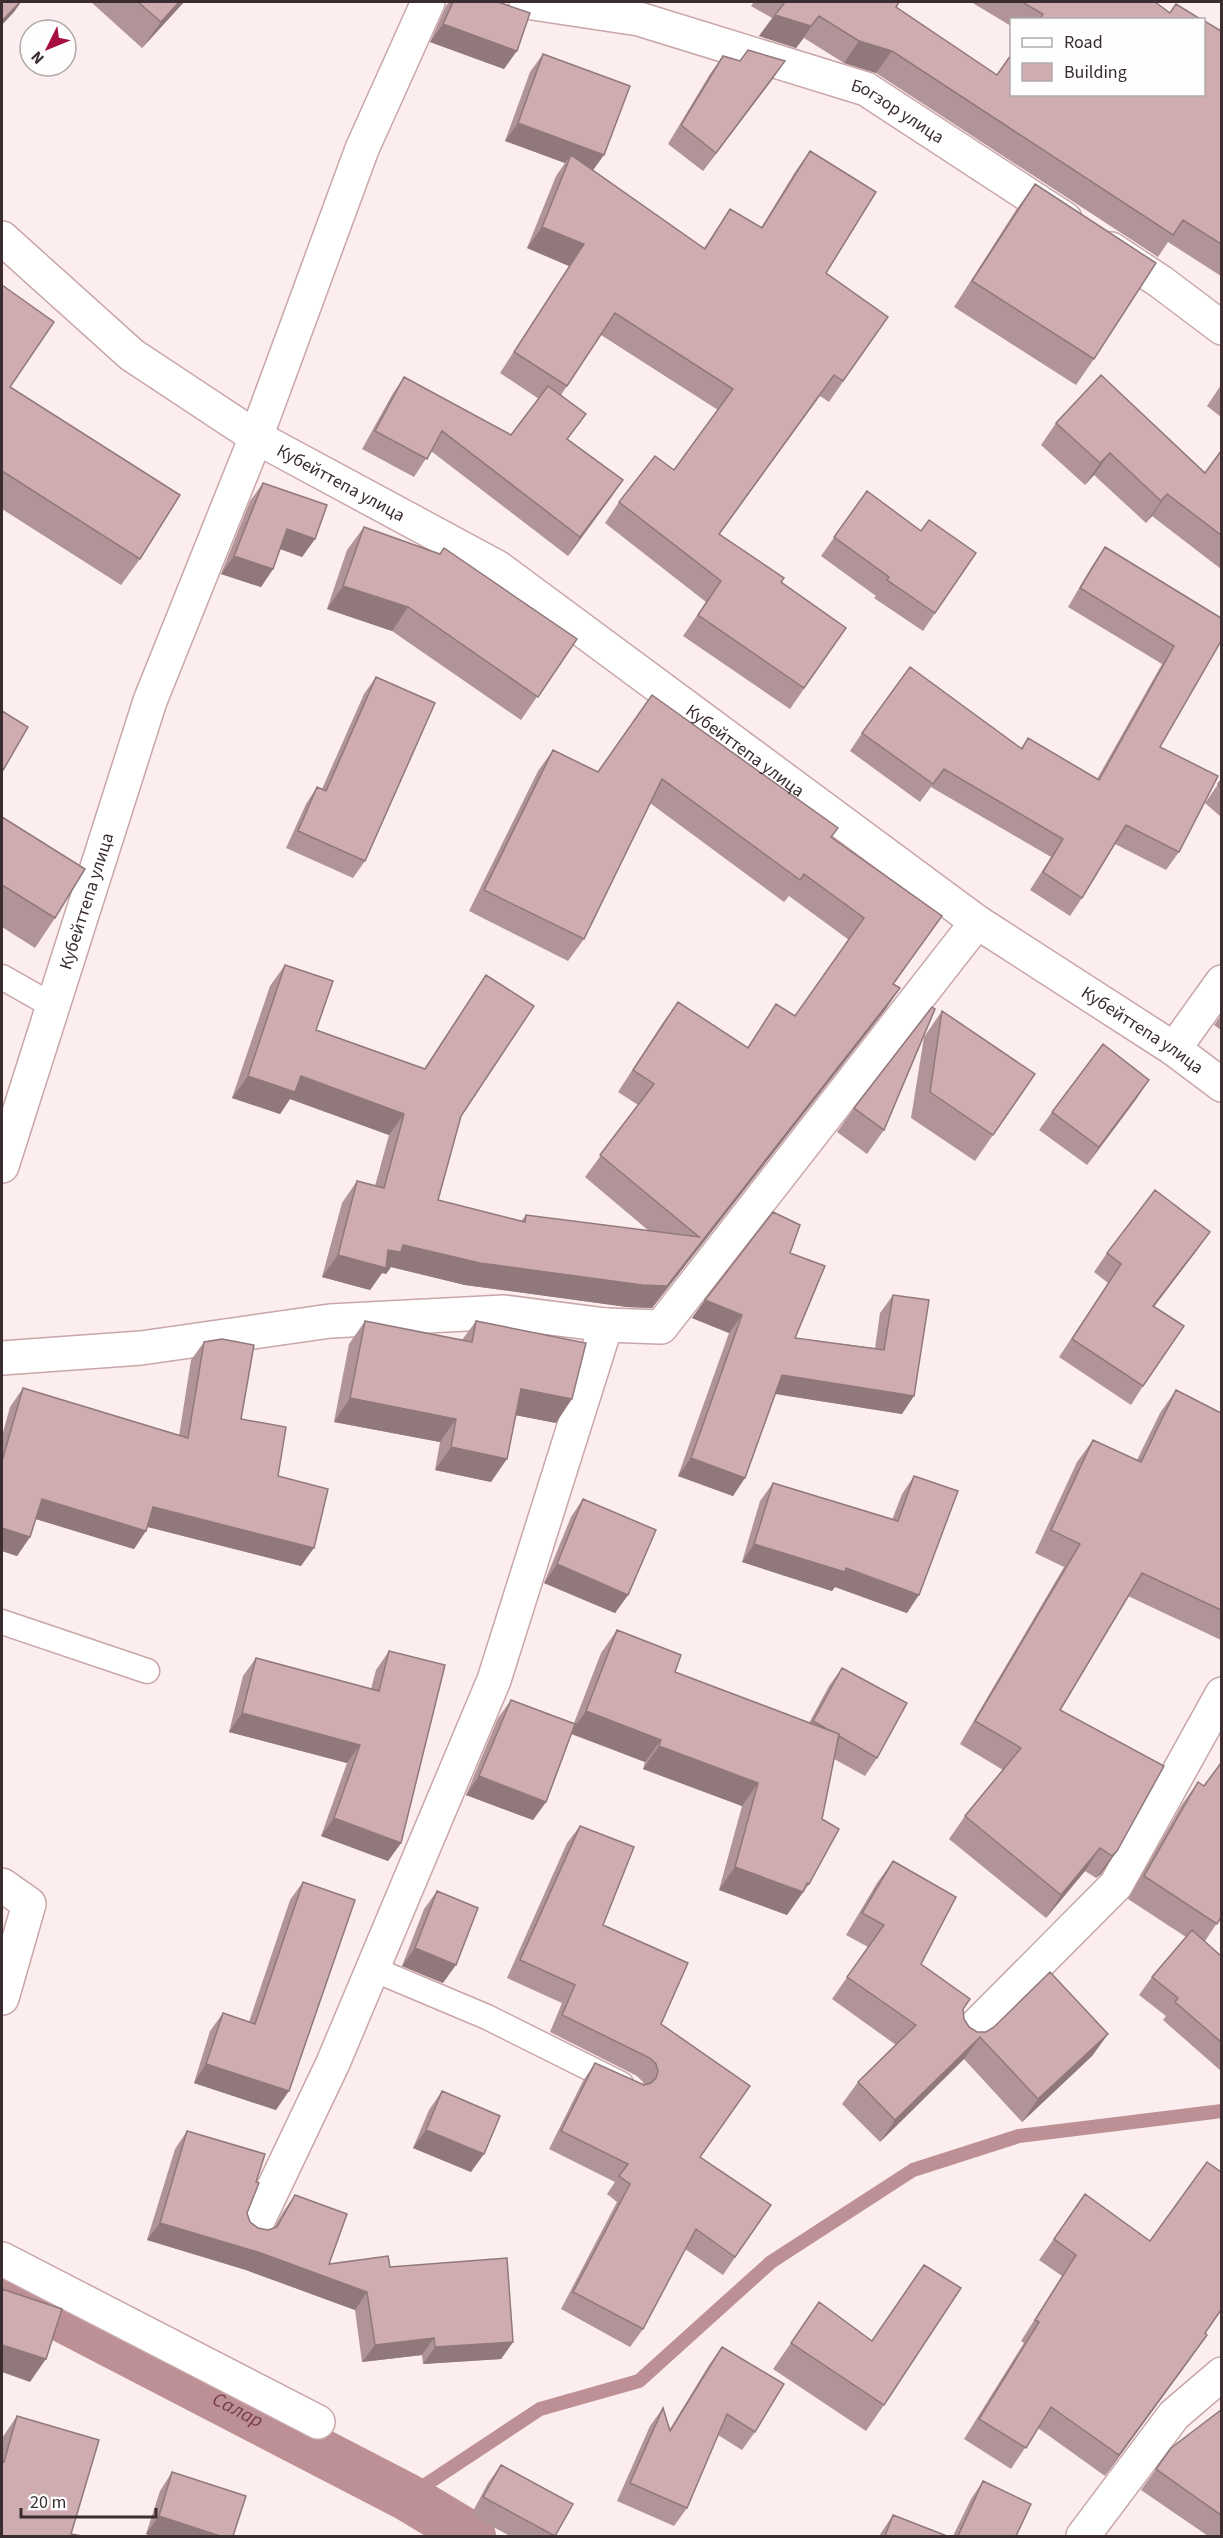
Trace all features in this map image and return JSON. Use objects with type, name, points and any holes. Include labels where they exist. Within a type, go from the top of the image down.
[{"type":"street","name":"Кубейттепа улица","points":[[2,1166],[150,701],[256,437],[362,149],[428,2]]},
{"type":"street","name":"Богзор улица","points":[[526,2],[639,19],[866,88],[1161,282],[1221,328]]},
{"type":"street","name":"Кубейттепа улица","points":[[2,238],[132,355],[256,437],[497,567],[977,922],[1174,1049],[1221,1085]]},
{"type":"street","points":[[2,1358],[141,1348],[330,1321],[504,1312],[606,1325],[661,1327],[977,922]]},
{"type":"street","points":[[1174,1049],[1221,982]]},
{"type":"street","points":[[254,2229],[333,2063],[494,1680],[606,1325]]},
{"type":"street","points":[[966,2036],[1116,1885],[1221,1694]]},
{"type":"street","points":[[2,1885],[29,1904],[2,1998]]},
{"type":"street","points":[[2,2259],[318,2422]]},
{"type":"street","points":[[1083,2536],[1174,2415],[1221,2374]]},
{"type":"lane","points":[[2,977],[53,1006]]},
{"type":"lane","points":[[2,1622],[147,1671]]},
{"type":"lane","points":[[373,1969],[487,2017],[631,2089]]},
{"type":"building","points":[[2,2],[20,2],[2,21]]},
{"type":"building","points":[[138,2],[179,2],[161,22]]},
{"type":"building","points":[[453,2],[498,2],[530,13],[517,51],[443,24]]},
{"type":"building","points":[[785,2],[899,2],[896,7],[997,75],[1010,56],[1010,96],[1205,96],[1205,21],[1221,31],[1221,244],[1183,220],[1173,235],[892,51],[859,41],[819,16],[811,26],[775,15]]},
{"type":"building","points":[[1022,2],[1155,2],[1170,13],[1176,4],[1199,18],[1040,18],[1043,14]]},
{"type":"building","points":[[748,50],[785,61],[716,153],[681,125],[723,56],[740,61]]},
{"type":"building","points":[[543,54],[630,86],[604,155],[518,123]]},
{"type":"building","points":[[810,151],[876,192],[826,273],[888,317],[843,381],[834,375],[719,534],[784,578],[781,582],[846,628],[804,688],[698,615],[721,581],[619,502],[655,456],[674,470],[733,389],[615,313],[567,386],[514,352],[584,244],[542,227],[571,155],[705,249],[730,209],[762,228]]},
{"type":"building","points":[[1035,184],[1156,263],[1094,359],[972,281]]},
{"type":"building","points":[[2,285],[54,322],[10,387],[180,495],[140,559],[2,471]]},
{"type":"building","points":[[1101,375],[1205,473],[1221,451],[1221,535],[1167,494],[1161,501],[1110,453],[1100,463],[1056,423]]},
{"type":"building","points":[[404,377],[511,435],[548,386],[586,414],[567,439],[623,480],[580,537],[442,431],[427,459],[375,431]]},
{"type":"building","points":[[263,483],[327,505],[315,539],[287,529],[273,569],[234,556]]},
{"type":"building","points":[[867,491],[921,531],[929,520],[976,553],[935,613],[887,580],[889,577],[834,537]]},
{"type":"building","points":[[364,527],[440,554],[444,548],[577,639],[538,697],[408,607],[343,586]]},
{"type":"building","points":[[1105,547],[1221,618],[1221,641],[1160,747],[1218,776],[1179,852],[1126,825],[1082,898],[1043,872],[1063,839],[944,769],[933,784],[862,733],[910,667],[1022,749],[1028,738],[1099,780],[1174,646],[1080,588]]},
{"type":"building","points":[[376,677],[435,703],[365,861],[298,831],[317,787],[326,791]]},
{"type":"building","points":[[652,695],[838,828],[831,837],[942,916],[893,984],[900,988],[667,1286],[642,1285],[480,1263],[403,1245],[401,1252],[388,1250],[386,1268],[338,1255],[357,1181],[384,1188],[404,1114],[301,1076],[295,1092],[248,1076],[285,965],[333,981],[316,1030],[425,1069],[486,975],[534,1006],[461,1116],[438,1200],[525,1222],[526,1215],[699,1237],[600,1155],[654,1084],[633,1070],[678,1002],[748,1048],[776,1004],[795,1016],[864,918],[804,874],[800,880],[662,779],[584,939],[484,890],[553,750],[598,772]]},
{"type":"building","points":[[2,711],[28,727],[2,772]]},
{"type":"building","points":[[2,817],[85,869],[55,918],[2,885]]},
{"type":"building","points":[[932,1007],[935,1009],[884,1130],[854,1108]]},
{"type":"building","points":[[942,1011],[1035,1074],[993,1135],[930,1092]]},
{"type":"building","points":[[1103,1044],[1149,1080],[1099,1147],[1052,1112]]},
{"type":"building","points":[[1155,1190],[1210,1232],[1153,1306],[1184,1326],[1143,1386],[1072,1339],[1121,1264],[1107,1253]]},
{"type":"building","points":[[773,1212],[800,1225],[790,1253],[825,1266],[795,1338],[884,1350],[893,1295],[929,1300],[914,1396],[782,1375],[745,1478],[691,1458],[742,1315],[705,1300]]},
{"type":"building","points":[[365,1321],[472,1342],[476,1321],[586,1343],[572,1399],[521,1389],[507,1459],[451,1447],[456,1419],[350,1398]]},
{"type":"building","points":[[222,1339],[254,1345],[241,1419],[286,1427],[278,1476],[328,1489],[314,1548],[153,1507],[146,1531],[42,1499],[30,1537],[2,1528],[2,1461],[23,1388],[188,1438],[204,1342]]},
{"type":"building","points":[[1176,1390],[1221,1413],[1221,1610],[1142,1573],[1060,1710],[1164,1766],[1117,1851],[1112,1856],[1100,1848],[1061,1895],[965,1816],[1021,1748],[975,1721],[1080,1544],[1051,1530],[1093,1440],[1141,1462]]},
{"type":"building","points":[[914,1476],[958,1491],[919,1595],[846,1568],[845,1572],[754,1544],[773,1483],[898,1521]]},
{"type":"building","points":[[583,1499],[656,1530],[628,1595],[557,1564]]},
{"type":"building","points":[[617,1630],[681,1655],[675,1672],[839,1734],[822,1819],[839,1829],[803,1892],[735,1867],[758,1783],[659,1746],[661,1740],[586,1711]]},
{"type":"building","points":[[389,1651],[445,1665],[401,1843],[334,1818],[360,1745],[242,1713],[256,1658],[379,1691]]},
{"type":"building","points":[[842,1668],[907,1703],[877,1758],[813,1721]]},
{"type":"building","points":[[511,1700],[575,1724],[546,1802],[479,1776]]},
{"type":"building","points":[[1221,1763],[1221,1917],[1217,1924],[1144,1876],[1198,1782],[1204,1786]]},
{"type":"building","points":[[580,1826],[634,1847],[603,1925],[688,1963],[661,2024],[750,2086],[700,2157],[771,2205],[735,2257],[696,2229],[643,2329],[573,2292],[630,2184],[619,2176],[628,2164],[561,2131],[595,2063],[644,2085],[656,2078],[658,2071],[656,2064],[650,2058],[562,2015],[575,1985],[520,1960]]},
{"type":"building","points":[[893,1861],[956,1897],[921,1964],[970,1999],[963,2009],[964,2019],[969,2027],[977,2032],[986,2032],[994,2027],[1050,1972],[1108,2034],[1038,2099],[980,2037],[895,2120],[858,2082],[916,2025],[847,1977],[884,1925],[862,1913]]},
{"type":"building","points":[[303,1882],[355,1900],[289,2091],[206,2064],[223,2013],[255,2024]]},
{"type":"building","points":[[437,1891],[478,1908],[456,1965],[415,1948]]},
{"type":"building","points":[[1192,1930],[1221,1956],[1221,2042],[1175,2002],[1178,1998],[1152,1977]]},
{"type":"building","points":[[442,2091],[500,2116],[484,2154],[426,2130]]},
{"type":"building","points":[[187,2131],[265,2154],[256,2182],[259,2183],[247,2213],[250,2222],[258,2228],[268,2230],[277,2227],[295,2195],[347,2214],[329,2264],[388,2256],[390,2267],[507,2258],[513,2342],[435,2347],[434,2338],[375,2345],[367,2292],[258,2252],[160,2223]]},
{"type":"building","points":[[1207,2162],[1221,2172],[1221,2310],[1205,2333],[1207,2335],[1119,2455],[1051,2407],[1026,2448],[979,2419],[1039,2322],[1035,2320],[1076,2255],[1054,2239],[1085,2194],[1150,2241]]},
{"type":"building","points":[[924,2265],[961,2288],[884,2405],[791,2343],[819,2302],[872,2341]]},
{"type":"building","points":[[2,2289],[62,2309],[46,2359],[2,2345]]},
{"type":"building","points":[[722,2347],[784,2384],[755,2432],[727,2414],[687,2508],[630,2483],[663,2408],[670,2431]]},
{"type":"building","points":[[1221,2410],[1221,2515],[1156,2469],[1171,2448]]},
{"type":"building","points":[[17,2416],[99,2440],[71,2534],[82,2536],[2,2536],[2,2461],[4,2462]]},
{"type":"building","points":[[501,2465],[573,2504],[555,2536],[483,2497]]},
{"type":"building","points":[[172,2472],[246,2496],[233,2536],[220,2536],[159,2516]]},
{"type":"building","points":[[983,2481],[1031,2504],[1016,2536],[958,2536]]},
{"type":"building","points":[[893,2515],[947,2536],[885,2536]]},
{"type":"waterway","points":[[407,2497],[540,2409],[639,2381],[771,2262],[913,2170],[1019,2136],[1222,2111]]},
{"type":"waterway","name":"Салар","points":[[2,2287],[407,2497],[472,2536]]}]
